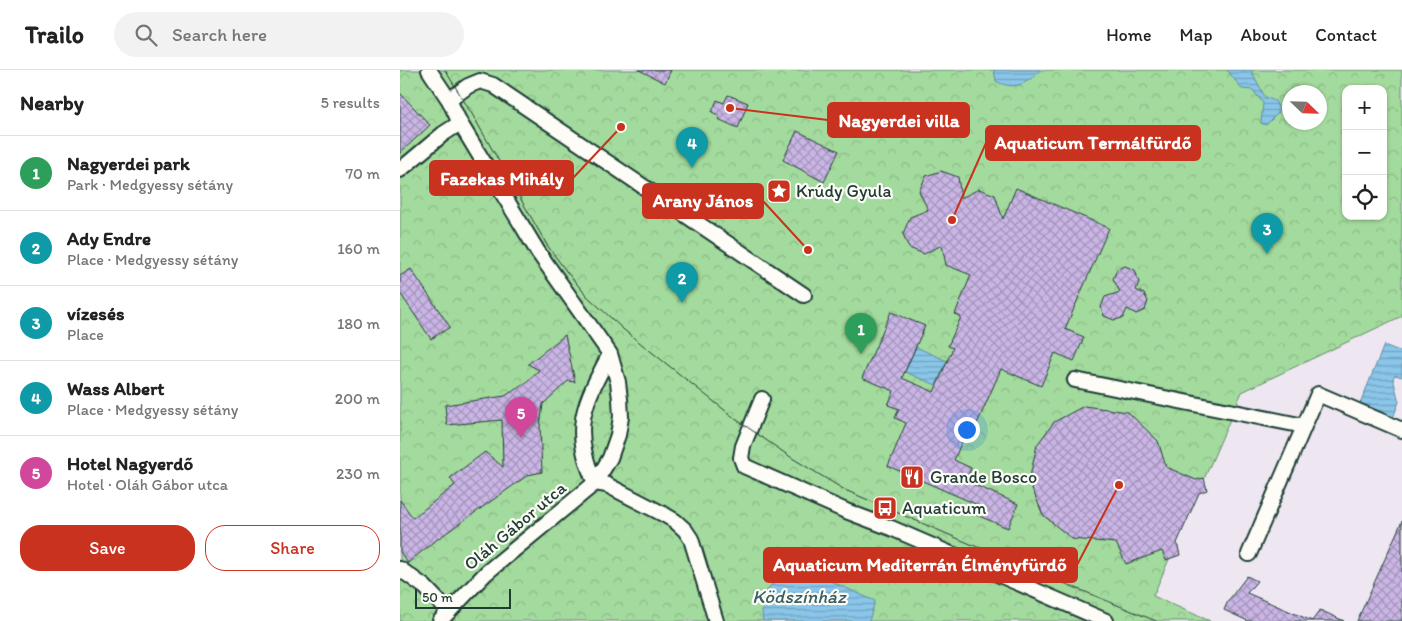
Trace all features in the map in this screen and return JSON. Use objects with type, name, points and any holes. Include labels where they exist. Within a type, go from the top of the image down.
[{"type":"street","points":[[429,70],[449,100],[460,123],[538,252],[610,354],[618,382],[621,417],[618,435],[610,458],[595,484]]},
{"type":"street","points":[[449,100],[468,86],[480,81],[493,84],[804,295]]},
{"type":"street","points":[[400,170],[443,134],[460,123]]},
{"type":"street","points":[[595,484],[583,449],[582,429],[585,406],[594,383],[610,354]]},
{"type":"street","points":[[1075,380],[1304,426]]},
{"type":"street","points":[[1249,554],[1318,394],[1402,430]]},
{"type":"street","points":[[762,399],[743,446],[741,458],[744,466],[1106,621]]},
{"type":"street","points":[[595,484],[607,485],[665,514],[685,530],[691,539],[716,621]]},
{"type":"street","name":"Oláh Gábor utca","points":[[445,616],[486,573],[595,484]]},
{"type":"street","points":[[400,569],[425,587],[445,616]]},
{"type":"green space","points":[[400,70],[1402,70],[1402,316],[1242,392],[1153,596],[1210,621],[400,621]]},
{"type":"water","points":[[994,70],[1040,70],[1030,79],[1014,86],[996,81]]},
{"type":"water","points":[[1227,70],[1251,70],[1265,97],[1275,101],[1280,111],[1266,125],[1261,123],[1263,103],[1253,90],[1242,89]]},
{"type":"water","points":[[1384,345],[1402,352],[1402,377],[1395,375],[1393,378],[1399,402],[1393,418],[1360,404]]},
{"type":"water","points":[[916,347],[947,361],[936,385],[905,372]]},
{"type":"water","name":"Ködszínház","points":[[800,571],[817,575],[875,601],[869,621],[763,621],[763,602],[769,587],[782,576]]},
{"type":"building","points":[[639,70],[671,70],[665,83]]},
{"type":"building","points":[[400,93],[430,125],[400,153]]},
{"type":"building","points":[[728,95],[748,103],[738,128],[718,119],[720,116],[712,112],[717,100],[724,103]]},
{"type":"building","points":[[797,131],[839,151],[824,182],[783,160]]},
{"type":"building","points":[[941,171],[958,177],[961,198],[979,189],[995,195],[1003,219],[1016,188],[1109,228],[1065,329],[1084,337],[1074,361],[1055,353],[1041,386],[1001,369],[969,442],[963,439],[954,460],[971,468],[966,481],[1018,504],[1008,528],[974,514],[978,505],[888,466],[906,423],[895,418],[899,409],[888,405],[894,391],[862,378],[891,312],[925,326],[902,378],[934,392],[953,348],[948,346],[961,317],[955,314],[971,275],[946,265],[942,245],[924,254],[909,248],[903,234],[910,217],[928,210],[919,191],[926,176]]},
{"type":"building","points":[[1125,266],[1135,270],[1139,282],[1136,290],[1144,294],[1148,301],[1145,310],[1136,314],[1127,309],[1123,318],[1114,320],[1104,316],[1101,307],[1105,297],[1120,292],[1113,279],[1117,269]]},
{"type":"building","points":[[411,269],[450,327],[431,339],[400,293],[400,276]]},
{"type":"building","points":[[565,335],[575,382],[568,381],[543,404],[540,426],[542,472],[528,475],[432,543],[408,563],[400,552],[400,500],[413,518],[455,485],[450,478],[485,452],[503,467],[502,420],[447,425],[445,405],[505,396],[524,384],[539,370],[528,364]]},
{"type":"building","points":[[1084,406],[1128,412],[1158,441],[1166,467],[1196,480],[1204,478],[1207,490],[1199,493],[1177,543],[1180,555],[1166,560],[1162,551],[1126,564],[1116,543],[1072,539],[1043,515],[1029,481],[1037,445],[1054,422]]},
{"type":"building","points":[[1402,521],[1402,621],[1357,621]]},
{"type":"building","points":[[1247,576],[1257,581],[1247,593],[1312,621],[1248,621],[1224,610],[1228,601]]},
{"type":"building","points":[[1320,610],[1344,621],[1312,621]]},
{"type":"tram line","points":[[445,70],[547,245],[566,271],[587,296],[624,330],[737,420],[792,458],[845,490],[1156,621]]},
{"type":"place","name":"Nagyerdei villa","points":[[730,108]]},
{"type":"place","name":"Fazekas Mihály","points":[[621,127]]},
{"type":"place","name":"Wass Albert","points":[[692,168]]},
{"type":"place","name":"Krúdy Gyula","points":[[779,191]]},
{"type":"place","name":"Aquaticum Termálfürdő","points":[[952,220]]},
{"type":"place","name":"Arany János","points":[[808,250]]},
{"type":"place","name":"vízesés","points":[[1267,254]]},
{"type":"place","name":"Ady Endre","points":[[682,303]]},
{"type":"place","name":"Nagyerdei park","points":[[861,354]]},
{"type":"place","name":"Hotel Nagyerdő","points":[[521,438]]},
{"type":"place","name":"Grande Bosco","points":[[912,477]]},
{"type":"place","name":"Aquaticum Mediterrán Élményfürdő","points":[[1119,485]]},
{"type":"place","name":"Aquaticum","points":[[885,508]]}]
